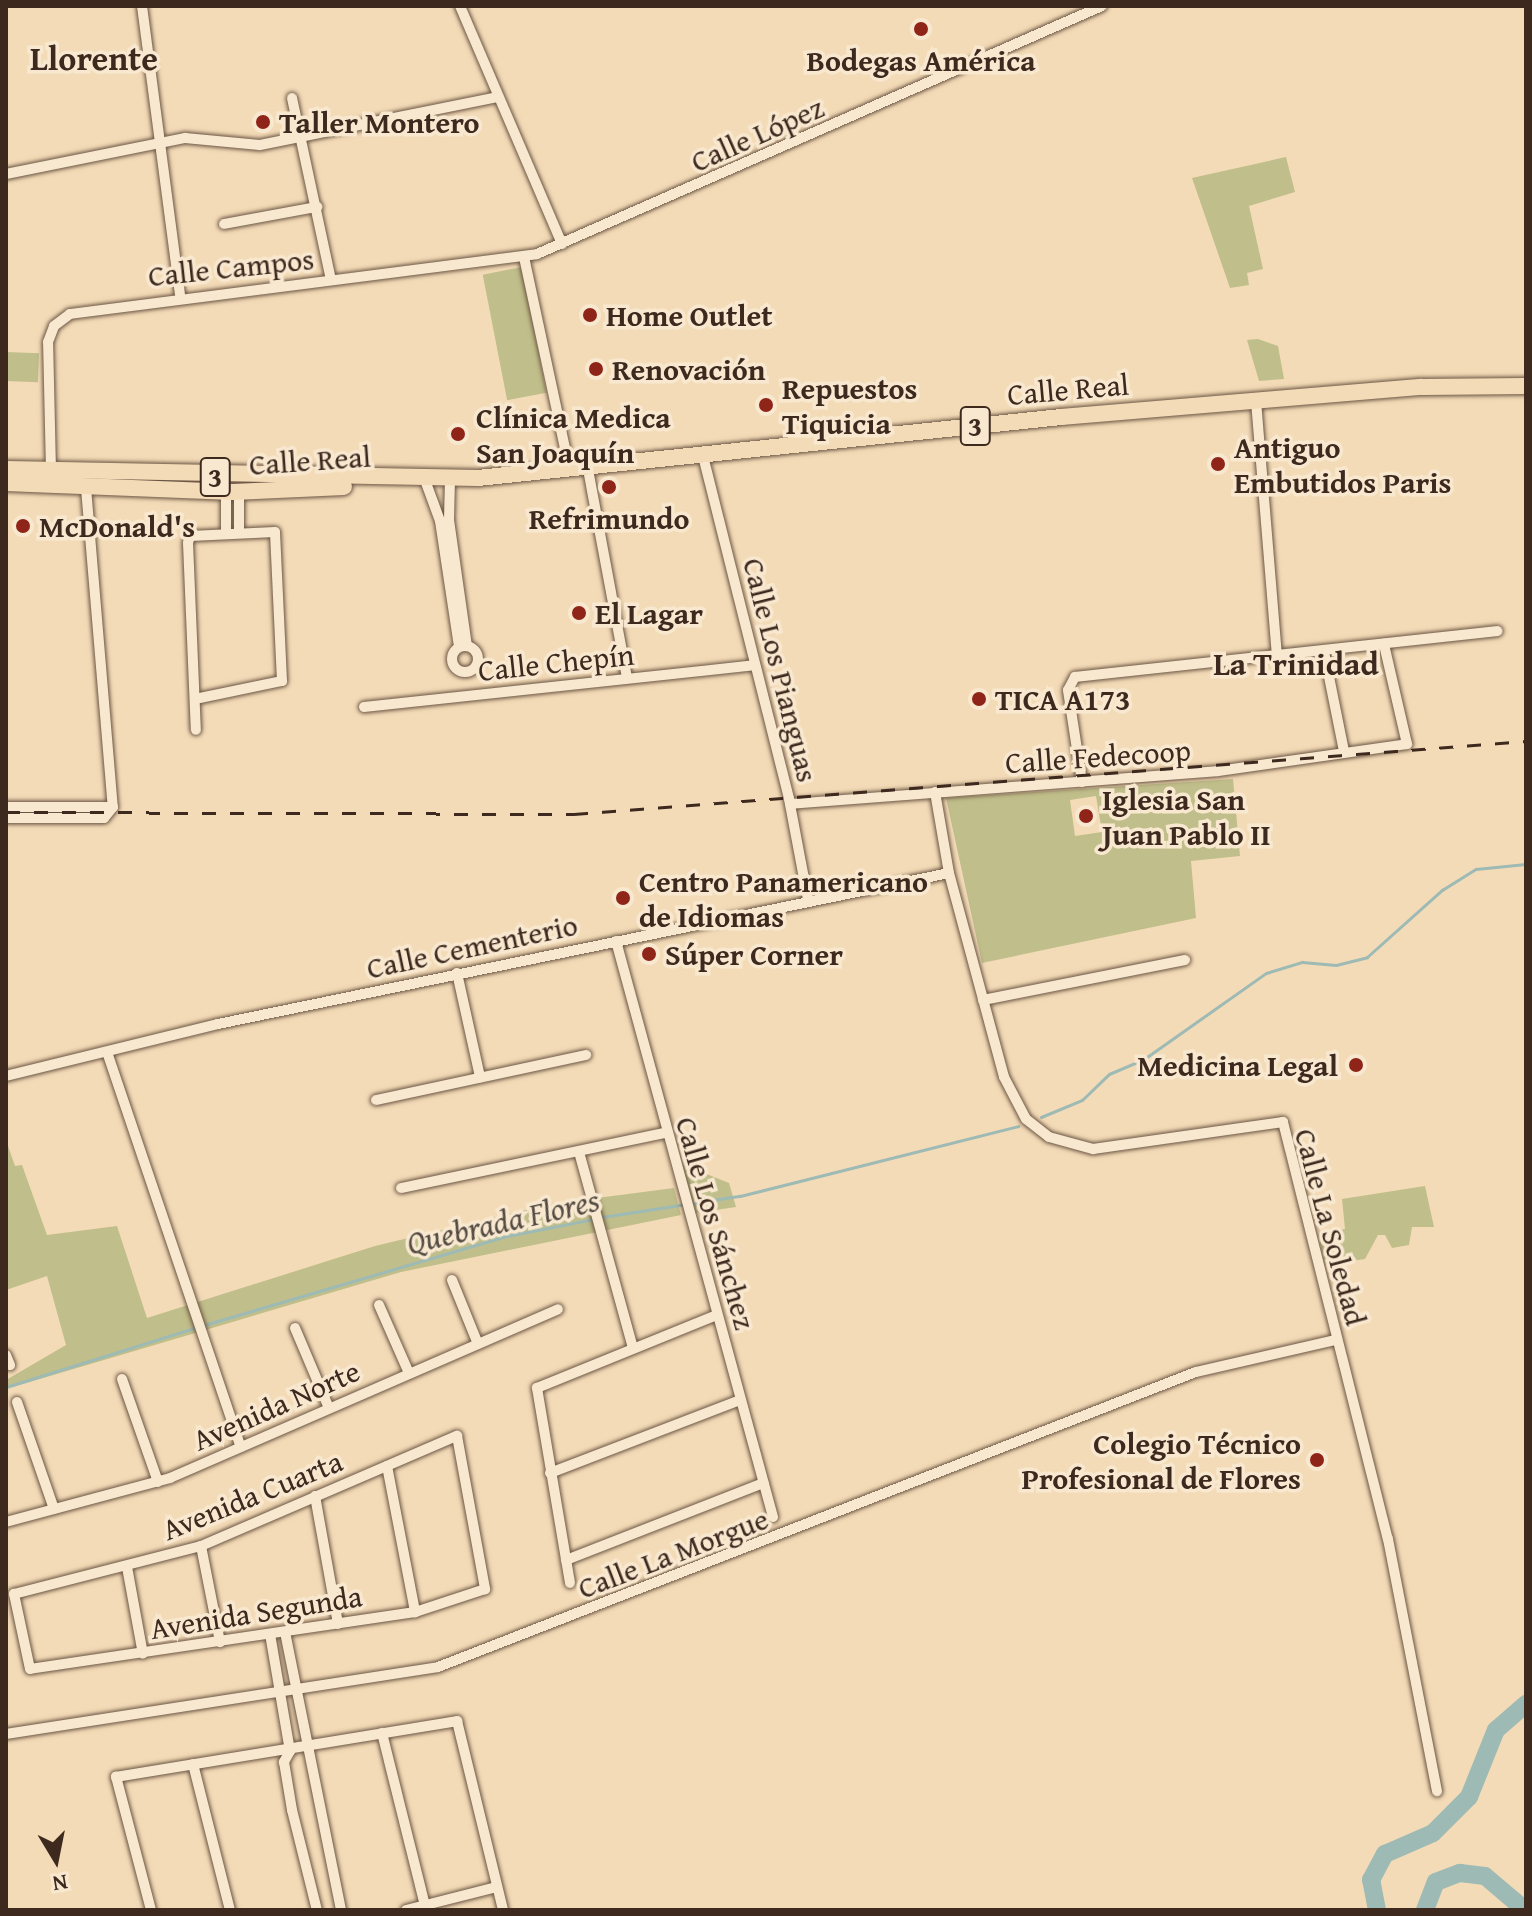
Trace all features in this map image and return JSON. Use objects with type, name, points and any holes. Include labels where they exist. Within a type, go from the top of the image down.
[{"type":"main road","name":"Calle Real","points":[[6,482],[86,488],[232,492],[450,479],[702,452],[1256,401],[1526,386]]},
{"type":"main road","name":"Calle Real","points":[[6,469],[143,475],[425,480]]},
{"type":"main road","points":[[6,482],[45,477],[51,471],[86,488],[143,475]]},
{"type":"street","points":[[142,6],[180,295]]},
{"type":"street","points":[[460,6],[562,244]]},
{"type":"street","name":"Calle López","points":[[562,244],[1102,6]]},
{"type":"street","points":[[6,174],[195,137],[245,146],[303,137],[497,97]]},
{"type":"street","points":[[292,98],[303,137],[331,280]]},
{"type":"street","points":[[224,224],[317,207]]},
{"type":"street","name":"Calle Campos","points":[[51,471],[47,354],[54,326],[79,311],[180,295],[524,257],[562,244]]},
{"type":"street","points":[[524,257],[569,467]]},
{"type":"street","points":[[1256,401],[1277,657]]},
{"type":"street","name":"Calle Los Pianguas","points":[[702,452],[790,804],[808,900]]},
{"type":"street","points":[[587,464],[627,678]]},
{"type":"street","points":[[450,479],[445,521],[463,647]]},
{"type":"street","points":[[425,480],[445,521]]},
{"type":"street","points":[[6,818],[104,818],[113,807],[86,488]]},
{"type":"street","points":[[232,492],[239,532]]},
{"type":"street","points":[[226,532],[232,492]]},
{"type":"street","points":[[195,699],[282,681],[278,539],[270,530],[197,533],[188,543],[196,730]]},
{"type":"street","points":[[1082,782],[1068,690],[1075,677],[1498,631]]},
{"type":"street","name":"Calle Fedecoop","points":[[790,804],[1273,765],[1344,751],[1407,744],[1384,644]]},
{"type":"street","points":[[1324,652],[1344,751]]},
{"type":"street","name":"Calle Chepín","points":[[364,707],[754,665]]},
{"type":"street","name":"Calle La Soledad","points":[[935,792],[949,873],[983,1000],[1016,1106],[1049,1137],[1093,1149],[1283,1122],[1412,1650],[1437,1791]]},
{"type":"street","points":[[6,807],[113,807]]},
{"type":"street","name":"Calle Cementerio","points":[[6,1076],[457,973],[949,873]]},
{"type":"street","name":"Calle Los Sánchez","points":[[616,941],[665,1133],[773,1517]]},
{"type":"street","points":[[983,1000],[1185,960]]},
{"type":"street","points":[[457,973],[480,1077]]},
{"type":"street","points":[[107,1052],[241,1447]]},
{"type":"street","points":[[376,1100],[586,1055]]},
{"type":"street","points":[[401,1188],[665,1133]]},
{"type":"street","points":[[579,1152],[633,1348]]},
{"type":"street","points":[[452,1280],[478,1344]]},
{"type":"street","points":[[379,1305],[409,1373]]},
{"type":"street","name":"Avenida Norte","points":[[6,1522],[158,1482],[558,1309]]},
{"type":"street","points":[[570,1583],[537,1388],[717,1315]]},
{"type":"street","points":[[295,1328],[329,1408]]},
{"type":"street","name":"Calle La Morgue","points":[[6,1734],[280,1692],[476,1655],[1196,1372],[1336,1340]]},
{"type":"street","points":[[122,1379],[158,1482]]},
{"type":"street","points":[[550,1473],[740,1400]]},
{"type":"street","points":[[17,1402],[54,1509]]},
{"type":"street","name":"Avenida Cuarta","points":[[31,1670],[14,1594],[201,1546],[457,1436],[486,1589]]},
{"type":"street","points":[[387,1466],[415,1612]]},
{"type":"street","points":[[566,1560],[764,1483]]},
{"type":"street","points":[[315,1496],[338,1624]]},
{"type":"street","points":[[201,1546],[220,1642]]},
{"type":"street","points":[[127,1567],[143,1654]]},
{"type":"street","name":"Avenida Segunda","points":[[31,1670],[415,1612],[486,1589]]},
{"type":"street","points":[[285,1632],[304,1749],[341,1910]]},
{"type":"street","points":[[270,1634],[290,1751],[284,1762],[292,1810],[317,1910]]},
{"type":"street","points":[[151,1910],[116,1777],[304,1749],[457,1721],[503,1910]]},
{"type":"street","points":[[382,1733],[425,1908]]},
{"type":"street","points":[[193,1764],[230,1910]]},
{"type":"street","points":[[406,1910],[425,1908],[497,1887]]},
{"type":"shaded area","points":[[1286,157],[1295,192],[1249,206],[1263,269],[1247,273],[1249,285],[1230,288],[1192,178]]},
{"type":"shaded area","points":[[522,267],[546,393],[507,400],[483,275]]},
{"type":"shaded area","points":[[1258,339],[1278,346],[1284,379],[1259,381],[1247,340]]},
{"type":"shaded area","points":[[6,352],[39,353],[38,382],[6,381]]},
{"type":"shaded area","points":[[1233,779],[1240,856],[1191,861],[1196,918],[982,963],[946,798]],"holes":[[[1096,796],[1102,832],[1075,836],[1070,800]]]},
{"type":"shaded area","points":[[6,1140],[15,1166],[22,1165],[47,1235],[117,1226],[147,1318],[375,1246],[551,1204],[674,1188],[681,1215],[401,1272],[6,1389],[6,1380],[66,1345],[47,1276],[6,1290]]},
{"type":"shaded area","points":[[679,1163],[729,1183],[736,1207],[695,1213]]},
{"type":"shaded area","points":[[1425,1186],[1434,1227],[1412,1227],[1409,1245],[1392,1248],[1385,1235],[1378,1235],[1365,1259],[1325,1265],[1318,1234],[1345,1229],[1342,1199]]},
{"type":"waterway","name":"Quebrada Flores","points":[[1041,1117],[1082,1100],[1109,1074],[1144,1059],[1266,973],[1302,962],[1336,965],[1367,957],[1442,890],[1476,869],[1526,864]]},
{"type":"waterway","name":"Quebrada Flores","points":[[602,1217],[740,1196],[1018,1126]]},
{"type":"waterway","name":"Quebrada Flores","points":[[204,1325],[507,1236],[594,1219]]},
{"type":"waterway","name":"Quebrada Flores","points":[[6,1387],[197,1327]]},
{"type":"waterway","points":[[1377,1910],[1371,1880],[1385,1854],[1433,1833],[1469,1797],[1496,1730],[1526,1704]]},
{"type":"waterway","points":[[1425,1910],[1436,1882],[1460,1873],[1485,1876],[1525,1910]]},
{"type":"railway","points":[[6,812],[574,814],[1526,741]]},
{"type":"place","name":"Bodegas América","points":[[921,29]]},
{"type":"place","name":"Taller Montero","points":[[263,122]]},
{"type":"place","name":"Home Outlet","points":[[590,315]]},
{"type":"place","name":"Renovación","points":[[596,369]]},
{"type":"place","name":"Repuestos Tiquicia","points":[[766,405]]},
{"type":"place","name":"Clínica Medica San Joaquín","points":[[458,434]]},
{"type":"place","name":"Antiguo Embutidos Paris","points":[[1218,464]]},
{"type":"place","name":"Refrimundo","points":[[609,487]]},
{"type":"place","name":"McDonald's","points":[[23,526]]},
{"type":"place","name":"El Lagar","points":[[579,613]]},
{"type":"place","name":"TICA A173","points":[[979,699]]},
{"type":"place","name":"Iglesia San Juan Pablo II","points":[[1086,816]]},
{"type":"place","name":"Centro Panamericano de Idiomas","points":[[623,898]]},
{"type":"place","name":"Súper Corner","points":[[649,954]]},
{"type":"place","name":"Medicina Legal","points":[[1356,1065]]},
{"type":"place","name":"Colegio Técnico Profesional de Flores","points":[[1317,1460]]},
{"type":"district","name":"Llorente","points":[[94,58]]},
{"type":"district","name":"La Trinidad","points":[[1296,664]]}]
